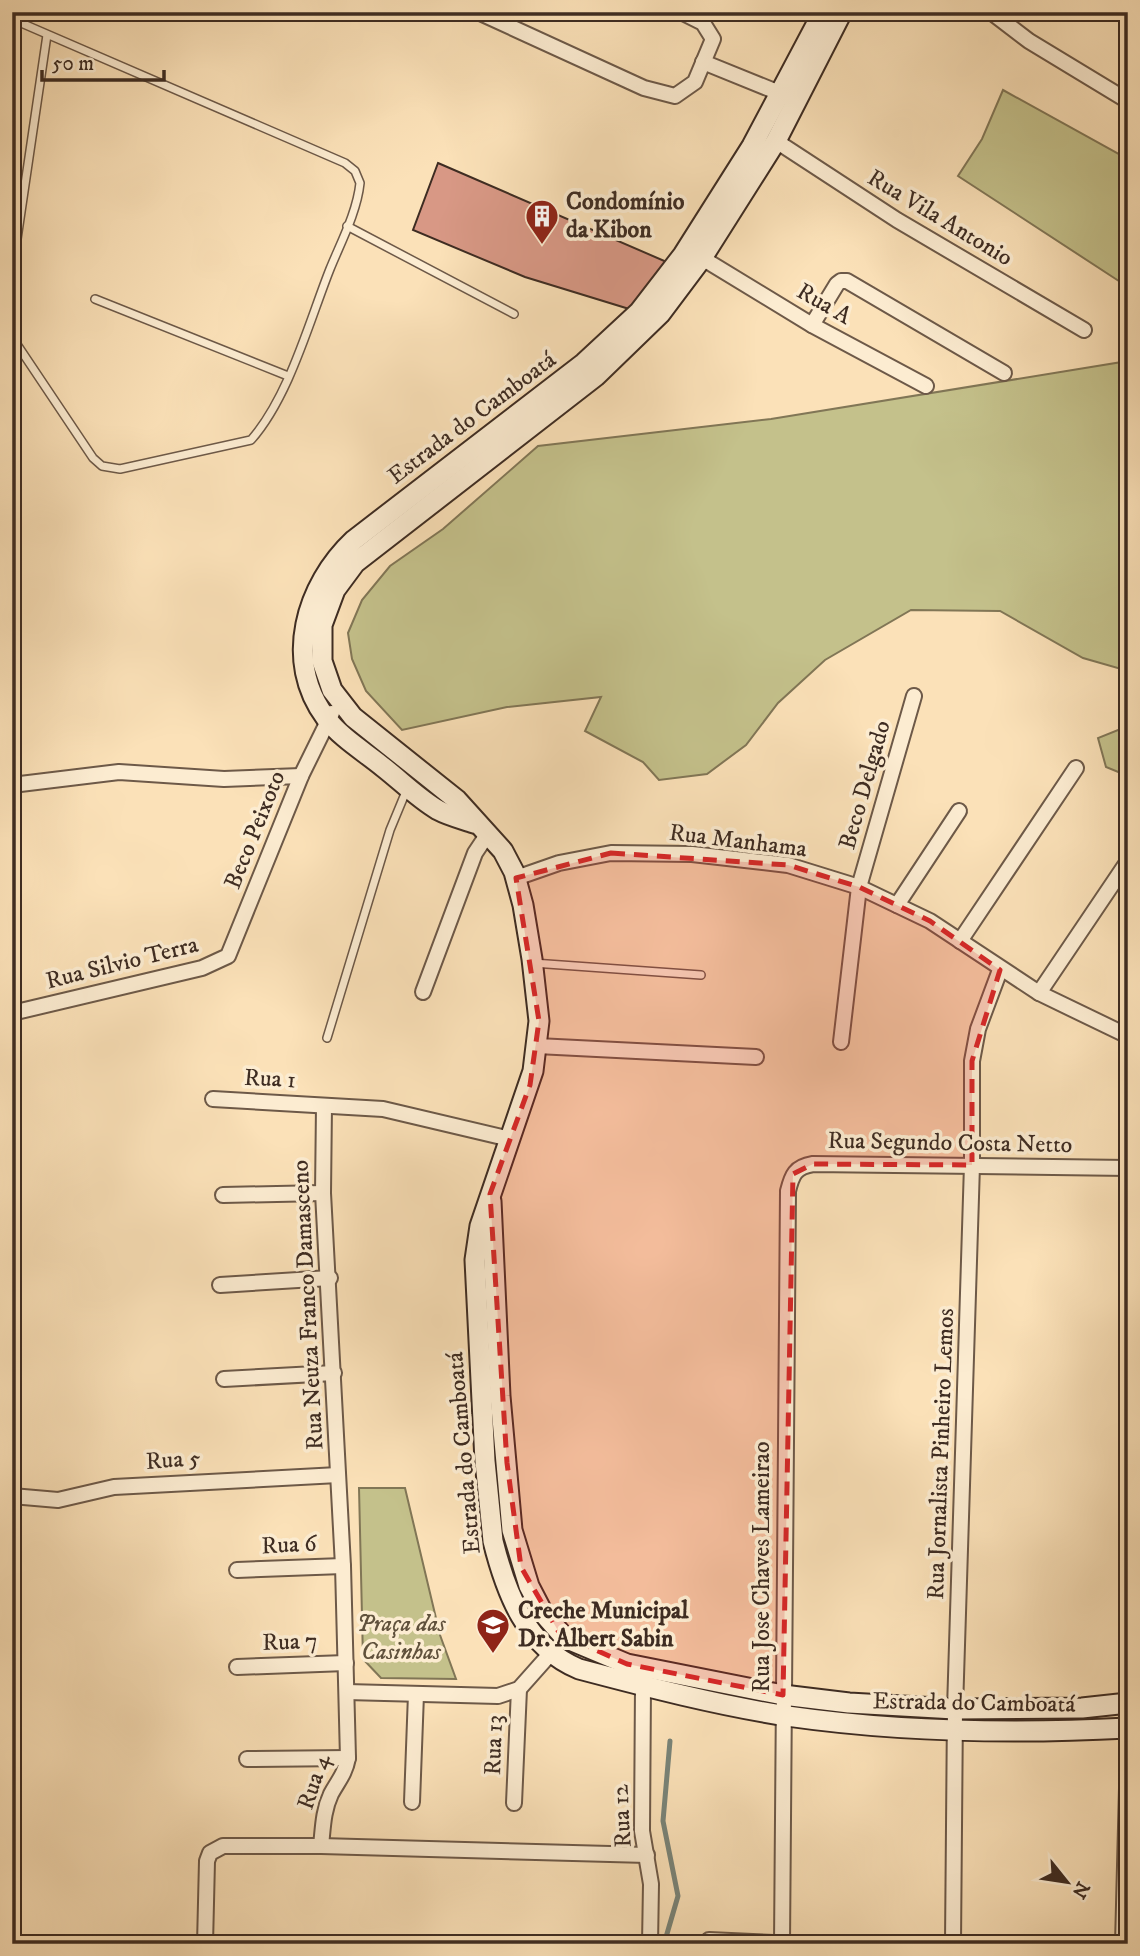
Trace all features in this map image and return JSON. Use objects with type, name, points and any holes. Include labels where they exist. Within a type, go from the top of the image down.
[{"type":"main road","name":"Estrada do Camboatá","points":[[480,829],[439,811],[323,728],[311,691],[304,654],[307,618],[321,579],[354,540],[619,356],[660,314],[702,258],[776,141],[823,12]]},
{"type":"main road","name":"Estrada do Camboatá","points":[[842,12],[790,97],[683,254],[639,312],[355,562],[339,583],[324,616],[320,644],[326,677],[340,703],[353,717],[457,800],[503,852],[516,878],[526,918],[539,1021],[537,1046],[530,1085],[478,1233],[475,1260],[486,1465],[493,1541],[502,1573],[523,1621],[551,1653],[579,1669],[643,1686],[784,1715],[869,1725],[956,1730],[1128,1728]]},
{"type":"main road","name":"Estrada do Camboatá","points":[[490,1194],[512,1530],[521,1567],[543,1613],[565,1639],[627,1664],[783,1695],[910,1709],[1127,1708]]},
{"type":"main road","points":[[486,1465],[507,1463]]},
{"type":"street","points":[[478,12],[662,94],[675,96],[695,82],[713,39],[703,23],[681,12]]},
{"type":"street","points":[[991,12],[1029,41],[1128,101]]},
{"type":"street","points":[[703,62],[790,97]]},
{"type":"street","name":"Rua Vila Antonio","points":[[776,141],[897,220],[1084,330]]},
{"type":"street","name":"Rua A","points":[[702,258],[812,325],[926,386]]},
{"type":"street","points":[[812,325],[837,285],[848,281],[1004,373]]},
{"type":"street","name":"Beco Delgado","points":[[841,1042],[859,887],[914,696]]},
{"type":"street","name":"Beco Peixoto","points":[[235,944],[301,776],[323,728],[340,703]]},
{"type":"street","points":[[960,941],[1076,768]]},
{"type":"street","points":[[12,785],[119,772],[225,779],[301,776]]},
{"type":"street","points":[[897,905],[959,811]]},
{"type":"street","points":[[423,992],[475,853],[480,829]]},
{"type":"street","name":"Rua Manhama","points":[[516,878],[592,856],[692,855],[788,865],[859,887],[930,921],[1000,970],[1039,993],[1128,1036]]},
{"type":"street","points":[[1039,993],[1128,861]]},
{"type":"street","name":"Rua Silvio Terra","points":[[12,1013],[202,968],[228,956],[235,944]]},
{"type":"street","name":"Rua Jornalista Pinheiro Lemos","points":[[953,1944],[956,1709],[972,1165],[972,1061],[978,1029],[1000,970]]},
{"type":"street","points":[[537,1046],[756,1057]]},
{"type":"street","name":"Rua 1","points":[[213,1099],[324,1106]]},
{"type":"street","points":[[324,1106],[402,1112],[510,1139]]},
{"type":"street","name":"Rua Neuza Franco Damasceno","points":[[324,1106],[323,1192],[330,1278],[344,1566],[347,1692]]},
{"type":"street","name":"Rua Segundo Costa Netto","points":[[788,1191],[793,1174],[801,1166],[813,1164],[1128,1168]]},
{"type":"street","name":"Rua Jose Chaves Lameirao","points":[[782,1943],[788,1191]]},
{"type":"street","points":[[223,1195],[323,1192]]},
{"type":"street","points":[[220,1284],[330,1278]]},
{"type":"street","points":[[224,1379],[334,1373]]},
{"type":"street","name":"Rua 5","points":[[12,1496],[58,1500],[114,1487],[338,1475]]},
{"type":"street","name":"Rua 6","points":[[237,1570],[344,1566]]},
{"type":"street","points":[[347,1692],[498,1696],[519,1689],[551,1653]]},
{"type":"street","name":"Rua 7","points":[[237,1667],[346,1662]]},
{"type":"street","points":[[1127,1708],[1128,1664]]},
{"type":"street","name":"Rua 12","points":[[643,1686],[642,1831],[651,1884],[650,1944]]},
{"type":"street","name":"Rua 13","points":[[514,1803],[519,1689]]},
{"type":"street","name":"Rua 4","points":[[321,1846],[324,1815],[331,1795],[345,1775],[348,1758],[347,1692]]},
{"type":"street","points":[[412,1802],[416,1694]]},
{"type":"street","points":[[1122,1944],[1128,1749]]},
{"type":"street","points":[[247,1759],[348,1758]]},
{"type":"street","points":[[205,1944],[207,1861],[210,1853],[223,1846],[647,1855]]},
{"type":"street","points":[[709,1940],[796,1944]]},
{"type":"lane","points":[[12,19],[345,163],[355,171],[360,183],[347,226],[288,376],[260,430],[251,440],[120,469],[102,466],[93,458],[12,337]]},
{"type":"lane","points":[[12,273],[47,36]]},
{"type":"lane","points":[[347,226],[514,314]]},
{"type":"lane","points":[[95,299],[288,376]]},
{"type":"lane","points":[[327,1038],[390,830],[408,787]]},
{"type":"lane","points":[[533,963],[701,975]]},
{"type":"highlighted area","points":[[611,853],[788,865],[859,887],[930,921],[1000,970],[972,1061],[972,1165],[813,1164],[793,1174],[783,1695],[627,1664],[560,1634],[521,1567],[507,1463],[490,1194],[530,1085],[539,1021],[516,878]]},
{"type":"green space","points":[[1003,90],[1128,159],[1128,287],[958,176],[982,139]]},
{"type":"green space","points":[[1128,361],[1128,671],[1083,658],[1000,611],[911,610],[825,660],[778,703],[746,745],[707,774],[659,780],[643,762],[585,731],[601,697],[507,707],[402,730],[366,691],[352,659],[348,633],[362,600],[390,566],[443,529],[538,446],[771,419]]},
{"type":"green space","points":[[1128,726],[1128,776],[1106,767],[1098,738]]},
{"type":"green space","name":"Praça das Casinhas","points":[[359,1488],[405,1488],[440,1635],[456,1679],[381,1678],[363,1659]]},
{"type":"building","name":"Condomínio da Kibon","points":[[438,163],[669,263],[639,312],[525,277],[413,230]]},
{"type":"waterway","points":[[664,1944],[678,1896],[663,1821],[670,1741]]},
{"type":"place","name":"Condomínio da Kibon","points":[[542,246]]},
{"type":"place","name":"Creche Municipal Dr. Albert Sabin","points":[[493,1655]]}]
